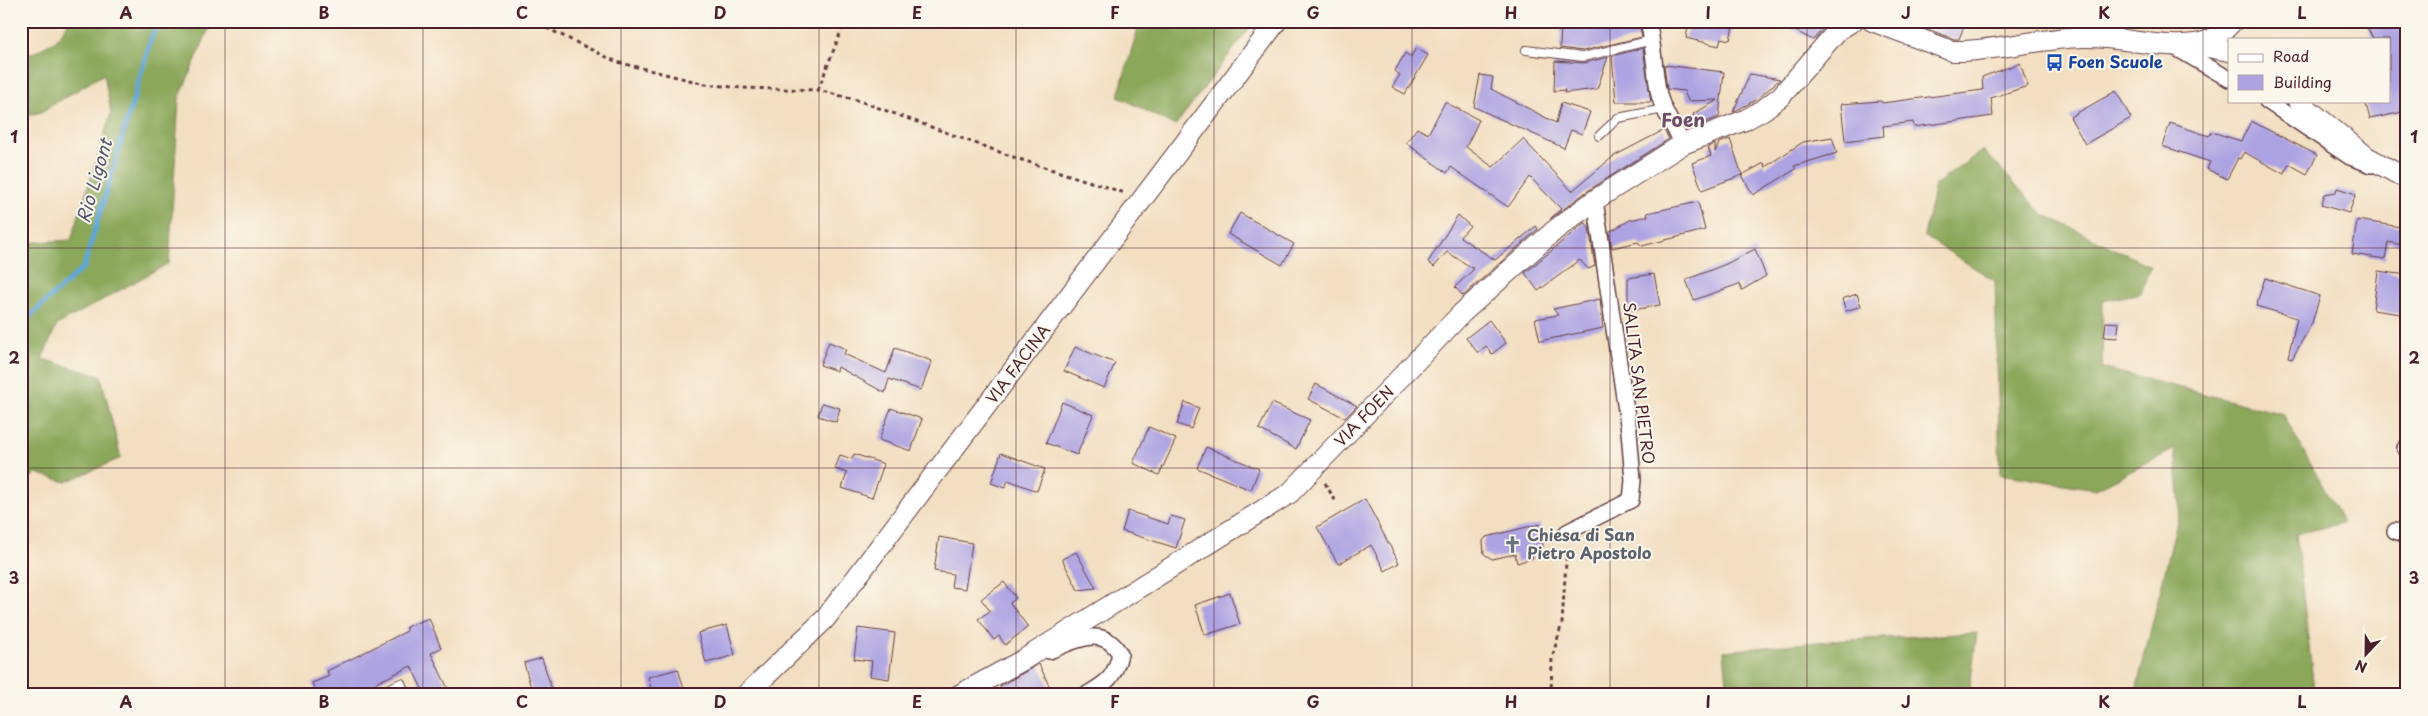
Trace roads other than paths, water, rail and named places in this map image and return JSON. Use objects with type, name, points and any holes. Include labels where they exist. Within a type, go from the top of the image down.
[{"type":"street","name":"VIA FACINA","points":[[746,695],[825,619],[1277,21]]},
{"type":"street","points":[[1648,21],[1659,96],[1683,144]]},
{"type":"street","name":"VIA FOEN","points":[[959,695],[1023,660],[1290,493],[1462,313],[1555,230],[1595,200],[1683,144],[1745,120],[1763,110],[1782,96],[1838,30],[1853,21]]},
{"type":"street","points":[[1872,21],[1952,51],[1983,50],[2035,41],[2087,37],[2152,44],[2194,45],[2228,51]]},
{"type":"street","points":[[2194,45],[2210,41],[2235,21]]},
{"type":"street","points":[[2235,21],[2239,38]]},
{"type":"street","points":[[2170,44],[2228,78]]},
{"type":"street","points":[[2268,102],[2350,157],[2365,164],[2389,170]]},
{"type":"street","points":[[2299,102],[2367,157],[2407,179]]},
{"type":"street","name":"SALITA SAN PIETRO","points":[[1567,532],[1631,500],[1633,480],[1629,431],[1595,200]]},
{"type":"street","name":"VIA FOEN","points":[[1023,660],[1086,637],[1106,638],[1114,643],[1120,654],[1116,670],[1110,680],[1086,695]]},
{"type":"lane","points":[[1526,50],[1583,57],[1652,40]]},
{"type":"lane","points":[[1599,136],[1618,118],[1664,108]]},
{"type":"lane","points":[[374,695],[401,683],[406,695]]},
{"type":"waterway","name":"Rio Ligont","points":[[21,324],[84,267],[152,36],[159,21]]},
{"type":"place","name":"Foen Scuole","points":[[2054,62]]},
{"type":"place","name":"Chiesa di San Pietro Apostolo","points":[[1513,544]]},
{"type":"district","name":"Foen","points":[[1683,120]]}]
